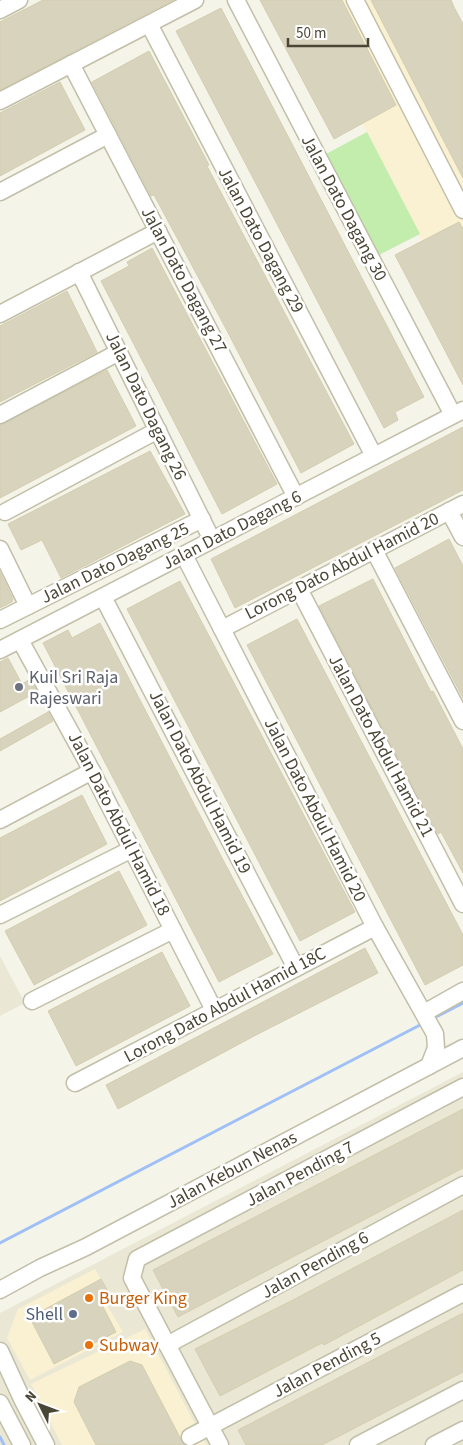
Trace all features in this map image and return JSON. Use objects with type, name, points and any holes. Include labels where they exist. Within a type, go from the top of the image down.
[{"type":"street","points":[[0,10],[19,0]]},
{"type":"street","name":"Jalan Dato Dagang 30","points":[[236,0],[458,413]]},
{"type":"street","points":[[355,0],[463,210]]},
{"type":"street","points":[[0,101],[149,24],[185,2]]},
{"type":"street","name":"Jalan Dato Dagang 29","points":[[149,24],[374,456]]},
{"type":"street","name":"Jalan Dato Dagang 27","points":[[71,64],[296,497]]},
{"type":"street","points":[[0,192],[108,135]]},
{"type":"street","points":[[0,314],[158,231]]},
{"type":"street","name":"Jalan Dato Dagang 26","points":[[79,272],[212,540]]},
{"type":"street","points":[[0,415],[119,352]]},
{"type":"street","name":"Jalan Dato Dagang 6","points":[[0,650],[458,413]]},
{"type":"street","points":[[5,512],[158,430]]},
{"type":"street","points":[[456,507],[463,537]]},
{"type":"street","name":"Lorong Dato Abdul Hamid 20","points":[[222,629],[456,507]]},
{"type":"street","name":"Jalan Dato Dagang 25","points":[[0,620],[202,519]]},
{"type":"street","points":[[0,550],[28,606]]},
{"type":"street","points":[[374,550],[463,721]]},
{"type":"street","name":"Jalan Dato Abdul Hamid 20","points":[[184,555],[375,927],[424,1013],[437,1042],[429,1066]]},
{"type":"street","name":"Jalan Dato Abdul Hamid 21","points":[[299,589],[463,904]]},
{"type":"street","name":"Jalan Dato Abdul Hamid 19","points":[[103,597],[296,968]]},
{"type":"street","name":"Jalan Dato Abdul Hamid 18","points":[[20,640],[92,772],[214,1010]]},
{"type":"street","points":[[0,820],[92,772]]},
{"type":"street","points":[[0,915],[132,849]]},
{"type":"street","name":"Lorong Dato Abdul Hamid 18C","points":[[75,1083],[375,927]]},
{"type":"street","points":[[32,1001],[173,930]]},
{"type":"street","points":[[424,1013],[463,991]]},
{"type":"street","name":"Jalan Kebun Nenas","points":[[0,1290],[40,1268],[95,1243],[463,1048]]},
{"type":"street","name":"Jalan Pending 7","points":[[167,1345],[132,1278],[137,1259],[463,1087]]},
{"type":"street","name":"Jalan Pending 6","points":[[167,1345],[463,1186]]},
{"type":"street","name":"Jalan Pending 5","points":[[190,1437],[463,1293]]},
{"type":"street","points":[[167,1345],[220,1445]]},
{"type":"street","points":[[0,1351],[22,1400],[46,1445]]},
{"type":"street","points":[[358,1445],[463,1390]]},
{"type":"street","points":[[0,1403],[22,1445]]},
{"type":"street","points":[[434,1445],[463,1430]]},
{"type":"shaded area","points":[[296,0],[413,0],[463,94],[463,320],[344,88]]},
{"type":"shaded area","points":[[0,956],[25,1003],[0,1016]]},
{"type":"shaded area","points":[[463,1072],[463,1445],[0,1445],[0,1313]]},
{"type":"shaded area","points":[[95,1269],[114,1301],[107,1305],[123,1332],[30,1380],[7,1338],[18,1309]]},
{"type":"shaded area","points":[[145,1329],[206,1445],[62,1445],[31,1384]]},
{"type":"green space","points":[[367,132],[420,234],[379,255],[326,154]]},
{"type":"building","points":[[43,0],[173,0],[0,90],[0,22]]},
{"type":"building","points":[[260,0],[342,0],[396,105],[334,139]]},
{"type":"building","points":[[371,0],[451,0],[463,24],[463,178]]},
{"type":"building","points":[[221,8],[424,397],[395,412],[398,420],[384,428],[176,31]]},
{"type":"building","points":[[149,51],[209,165],[207,166],[354,444],[301,473],[224,325],[154,195],[151,196],[92,82]]},
{"type":"building","points":[[60,82],[85,130],[0,176],[0,113]]},
{"type":"building","points":[[459,222],[463,229],[463,385],[395,255]]},
{"type":"building","points":[[152,248],[277,484],[222,514],[101,281],[129,266],[127,262]]},
{"type":"building","points":[[67,291],[97,352],[0,402],[0,326]]},
{"type":"building","points":[[107,370],[136,426],[0,498],[0,425]]},
{"type":"building","points":[[463,427],[463,490],[235,608],[211,559]]},
{"type":"building","points":[[150,451],[185,514],[61,578],[42,540],[21,550],[8,524]]},
{"type":"building","points":[[449,539],[463,566],[463,698],[395,568]]},
{"type":"building","points":[[0,572],[13,599],[12,602],[0,608]]},
{"type":"building","points":[[373,579],[431,692],[433,691],[463,749],[463,873],[441,832],[438,834],[319,606]]},
{"type":"building","points":[[180,581],[355,912],[300,941],[127,609]]},
{"type":"building","points":[[297,619],[463,935],[463,965],[425,985],[247,645]]},
{"type":"building","points":[[100,623],[273,954],[219,982],[43,643],[68,630],[72,638]]},
{"type":"building","name":"Kuil Sri Raja Rajeswari","points":[[8,658],[22,684],[30,679],[37,692],[0,712],[0,662]]},
{"type":"building","points":[[48,712],[53,721],[0,751],[0,739]]},
{"type":"building","points":[[82,795],[107,844],[0,901],[0,838]]},
{"type":"building","points":[[119,871],[147,925],[34,985],[5,931]]},
{"type":"building","points":[[365,948],[378,973],[256,1035],[118,1109],[106,1085]]},
{"type":"building","points":[[162,952],[190,1006],[76,1066],[48,1011]]},
{"type":"building","points":[[463,1109],[463,1168],[178,1317],[153,1270]]},
{"type":"building","points":[[463,1210],[463,1270],[324,1345],[322,1343],[220,1396],[195,1349],[291,1301]]},
{"type":"building","points":[[101,1279],[109,1293],[99,1299],[116,1332],[54,1364],[32,1322],[36,1314]]},
{"type":"building","points":[[463,1313],[463,1372],[322,1445],[246,1445],[238,1430]]},
{"type":"building","points":[[130,1361],[142,1365],[184,1445],[96,1445],[74,1402],[79,1387]]},
{"type":"waterway","points":[[432,1019],[463,1003]]},
{"type":"waterway","points":[[0,1243],[422,1024]]},
{"type":"waterway","points":[[0,1437],[4,1445]]},
{"type":"place","name":"Kuil Sri Raja Rajeswari","points":[[19,687]]},
{"type":"place","name":"Burger King","points":[[89,1298]]},
{"type":"place","name":"Shell","points":[[73,1314]]},
{"type":"place","name":"Subway","points":[[89,1345]]}]
